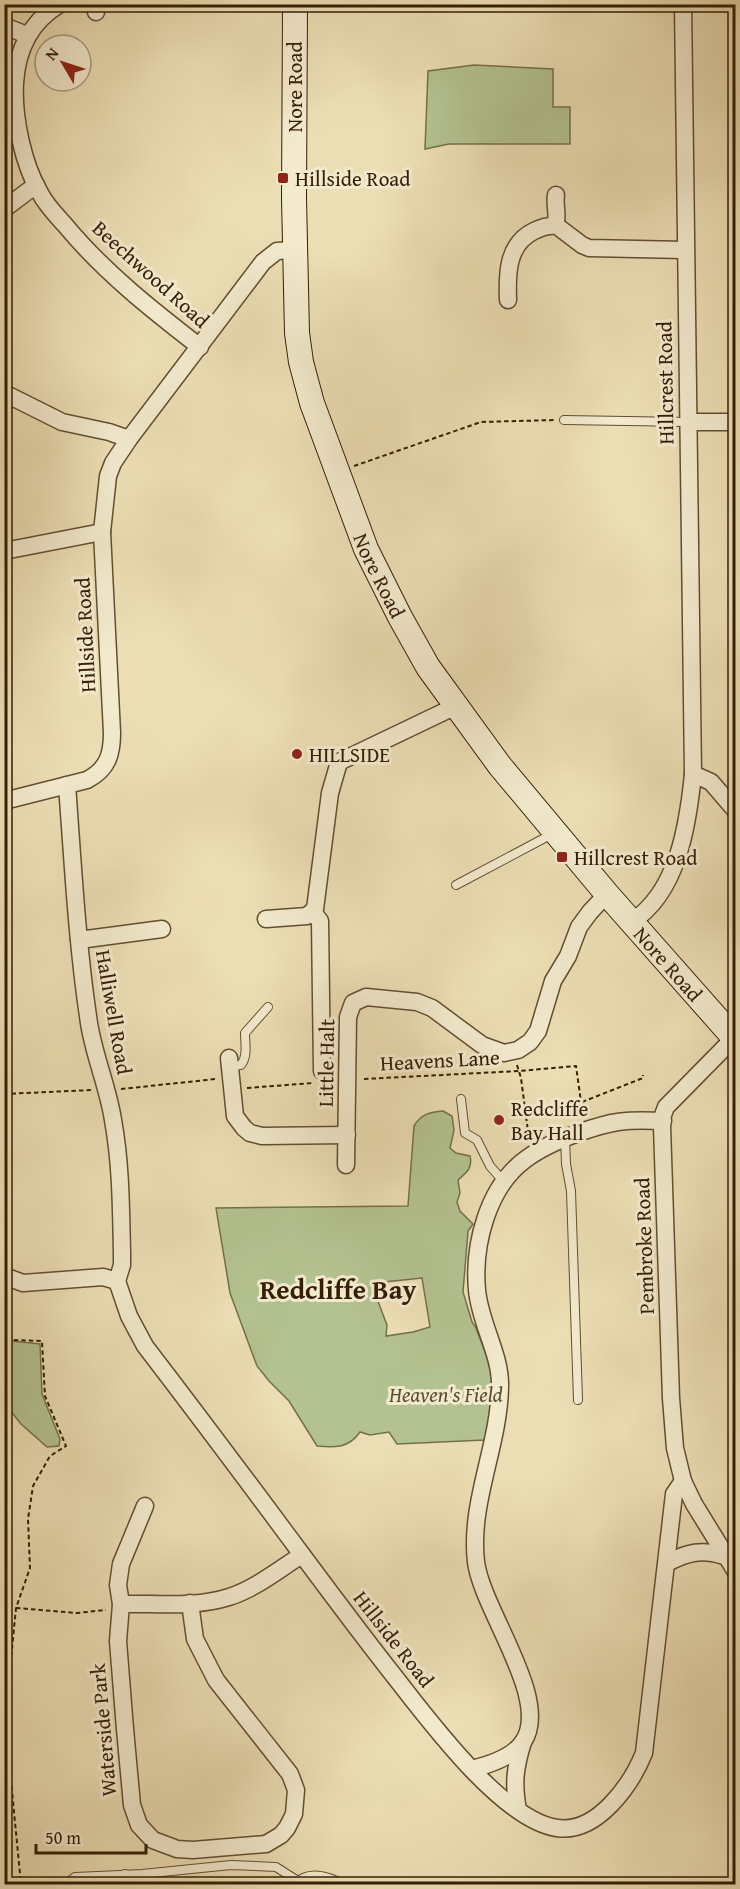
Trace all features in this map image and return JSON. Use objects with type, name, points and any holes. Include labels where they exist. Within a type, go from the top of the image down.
[{"type":"street","name":"Beechwood Road","points":[[60,4],[46,14],[27,35],[18,60],[15,99],[26,161],[36,185],[52,210],[105,269],[200,347]]},
{"type":"street","name":"Nore Road","points":[[295,4],[294,250],[297,333],[301,362],[312,403],[366,549],[428,667],[500,765],[607,894],[734,1038]]},
{"type":"street","name":"Hillcrest Road","points":[[631,922],[652,906],[678,856],[689,814],[693,774],[683,4]]},
{"type":"street","points":[[4,26],[27,35]]},
{"type":"street","points":[[4,209],[36,185]]},
{"type":"street","points":[[555,225],[556,195]]},
{"type":"street","points":[[508,300],[508,270],[514,250],[527,235],[543,227],[555,225],[587,247],[685,250]]},
{"type":"street","name":"Hillside Road","points":[[4,801],[87,780],[99,772],[107,762],[112,749],[102,532],[108,476],[113,463],[129,439],[268,256],[277,251],[294,250]]},
{"type":"street","points":[[9,395],[62,422],[110,432],[129,439]]},
{"type":"street","points":[[688,422],[735,422]]},
{"type":"street","points":[[4,551],[102,532]]},
{"type":"street","points":[[266,919],[307,916],[313,912],[317,903],[330,792],[339,762],[456,706]]},
{"type":"street","points":[[693,774],[711,782],[735,811]]},
{"type":"street","name":"Halliwell Road","points":[[67,785],[79,940],[95,1056],[111,1109],[116,1138],[122,1253],[122,1265],[117,1281]]},
{"type":"street","name":"Little Halt","points":[[346,1165],[348,1017],[353,1003],[361,998],[417,1002],[432,1008],[482,1045],[504,1053],[518,1050],[524,1047],[538,1031],[553,981],[568,956],[579,927],[607,894]]},
{"type":"street","points":[[313,912],[321,921],[322,1076]]},
{"type":"street","points":[[79,940],[162,928]]},
{"type":"street","name":"Pembroke Road","points":[[683,1481],[675,1448],[671,1398],[664,1111],[669,1103],[734,1038]]},
{"type":"street","name":"Little Halt","points":[[226,1068],[235,1116],[248,1131],[262,1136],[347,1135]]},
{"type":"street","points":[[518,1810],[515,1771],[529,1727],[529,1703],[521,1676],[484,1592],[478,1572],[476,1551],[481,1491],[496,1425],[500,1385],[496,1358],[478,1299],[476,1259],[478,1245],[487,1216],[504,1182],[513,1170],[529,1157],[565,1137],[617,1121],[663,1121]]},
{"type":"street","points":[[4,1276],[23,1283],[103,1277],[117,1281]]},
{"type":"street","name":"Hillside Road","points":[[117,1281],[129,1316],[145,1346],[338,1604],[435,1728],[472,1769],[518,1810],[547,1825],[557,1828],[578,1827],[606,1808],[633,1776],[646,1746],[674,1494],[683,1481]]},
{"type":"street","points":[[683,1481],[694,1504],[735,1572]]},
{"type":"street","name":"Waterside Park","points":[[145,1516],[119,1574],[121,1606],[118,1641],[125,1729],[132,1805],[139,1825],[153,1840],[177,1849],[193,1850],[266,1844],[281,1835],[291,1821],[295,1808],[294,1783],[290,1774],[216,1680],[195,1640],[190,1603]]},
{"type":"street","points":[[667,1563],[691,1552],[712,1552],[724,1556]]},
{"type":"street","points":[[121,1606],[190,1603],[236,1594],[302,1555]]},
{"type":"street","points":[[472,1769],[500,1759],[523,1742]]},
{"type":"lane","points":[[4,413],[9,395]]},
{"type":"lane","points":[[564,420],[688,422]]},
{"type":"lane","points":[[456,885],[555,832]]},
{"type":"lane","points":[[226,1068],[244,1063],[245,1033],[268,1007]]},
{"type":"lane","points":[[461,1099],[465,1133],[477,1140],[490,1167],[504,1182]]},
{"type":"lane","points":[[565,1137],[566,1164],[571,1191],[578,1400]]},
{"type":"lane","points":[[66,1884],[75,1877],[231,1865],[276,1868],[296,1882],[308,1876],[322,1876],[343,1884]]},
{"type":"lane","points":[[125,1874],[125,1884]]},
{"type":"path","points":[[338,472],[481,422],[564,420]]},
{"type":"path","name":"Heavens Lane","points":[[362,1079],[576,1066],[582,1102]]},
{"type":"path","points":[[129,1088],[216,1080],[226,1068]]},
{"type":"path","points":[[519,1071],[525,1103],[529,1157]]},
{"type":"path","points":[[585,1131],[582,1102],[643,1078],[643,1075]]},
{"type":"path","points":[[244,1089],[322,1076]]},
{"type":"path","points":[[4,1094],[78,1091]]},
{"type":"path","points":[[4,1329],[13,1340],[42,1341],[45,1396],[66,1446],[50,1456],[33,1486],[28,1520],[30,1568],[16,1608],[5,1719],[21,1884]]},
{"type":"path","points":[[16,1608],[77,1613],[121,1606]]},
{"type":"green space","points":[[474,65],[553,69],[553,107],[570,107],[570,144],[449,144],[425,149],[428,71]]},
{"type":"green space","name":"Heaven's Field","points":[[443,1111],[452,1116],[454,1130],[450,1148],[456,1153],[470,1156],[471,1160],[468,1170],[458,1180],[460,1193],[457,1202],[460,1211],[473,1224],[468,1231],[463,1292],[472,1322],[487,1356],[492,1376],[493,1408],[485,1440],[397,1444],[389,1432],[370,1435],[360,1432],[351,1441],[341,1446],[317,1446],[289,1401],[257,1366],[230,1293],[216,1208],[408,1206],[414,1126],[423,1116]],"holes":[[[422,1278],[430,1327],[386,1336],[387,1325],[376,1296],[375,1283]]]},
{"type":"green space","points":[[5,1334],[12,1341],[40,1344],[42,1394],[60,1439],[59,1446],[47,1447],[21,1424],[5,1404]]},
{"type":"place","name":"Hillside Road","points":[[283,178]]},
{"type":"place","name":"HILLSIDE","points":[[297,754]]},
{"type":"place","name":"Hillcrest Road","points":[[562,857]]},
{"type":"place","name":"Redcliffe Bay Hall","points":[[499,1120]]},
{"type":"district","name":"Redcliffe Bay","points":[[338,1289]]}]
